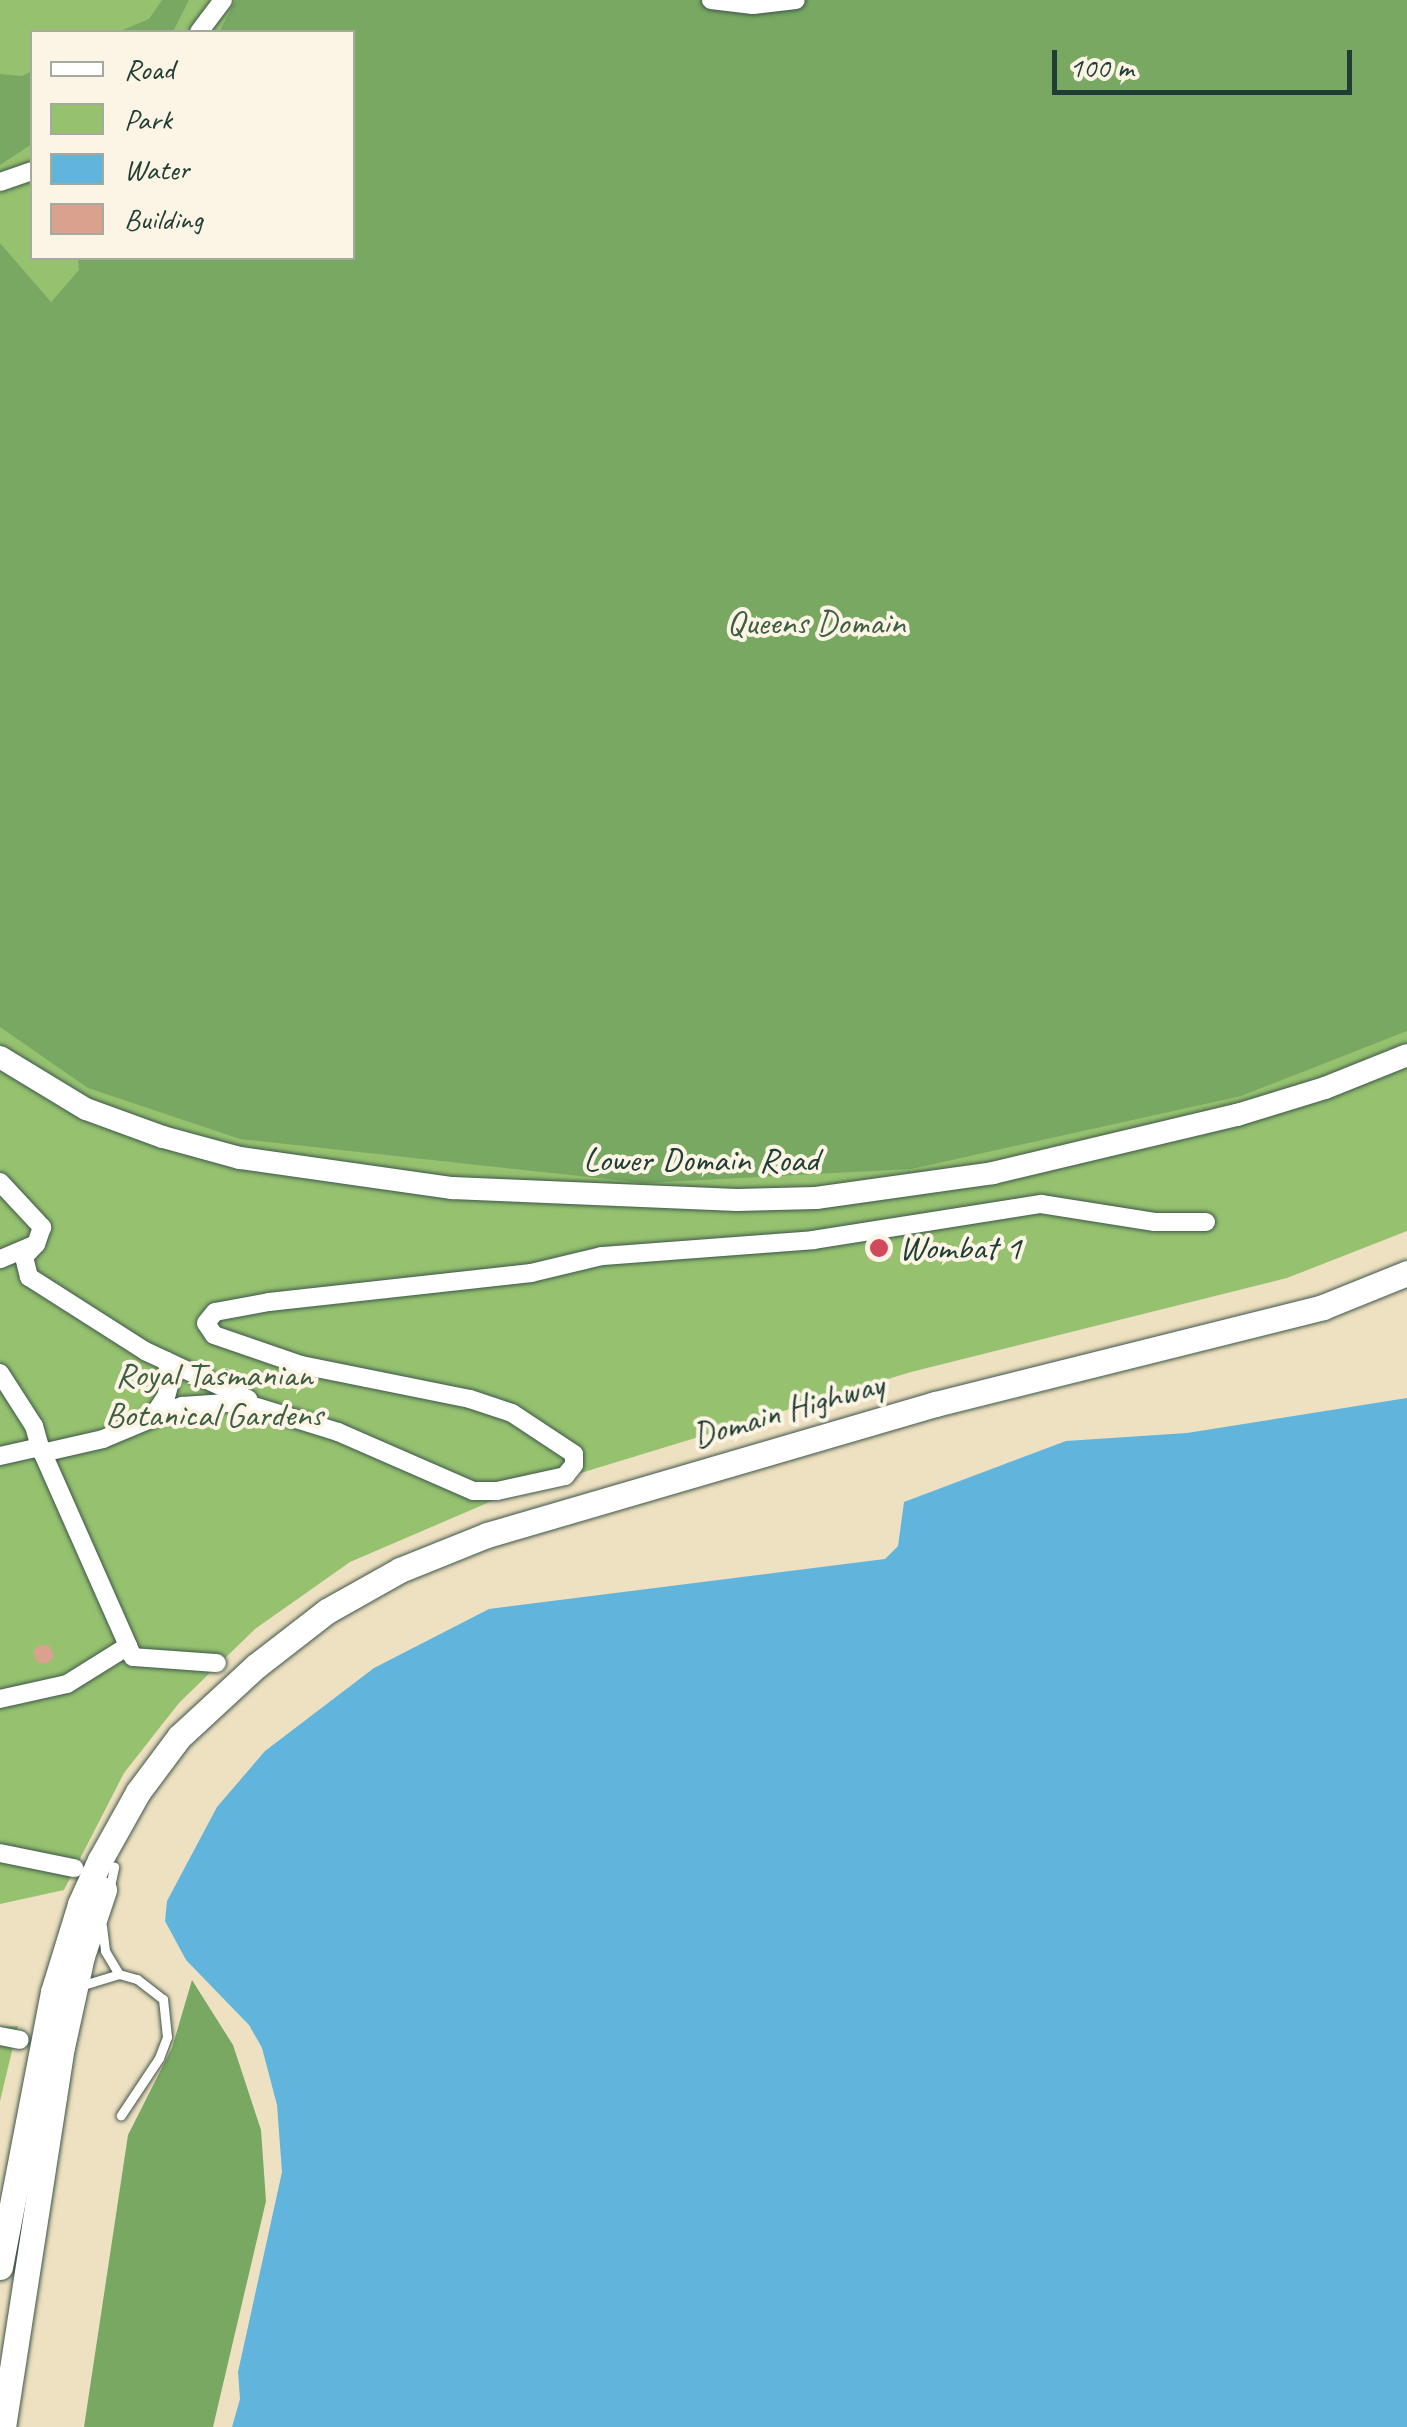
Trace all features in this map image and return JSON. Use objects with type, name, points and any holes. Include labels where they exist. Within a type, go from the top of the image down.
[{"type":"main road","name":"Domain Highway","points":[[0,2267],[53,1992],[80,1904],[138,1792],[179,1737],[326,1611],[400,1570],[487,1536],[935,1404],[1323,1307],[1407,1272]]},
{"type":"main road","name":"Domain Highway","points":[[3,2427],[17,2320],[72,1996],[114,1866],[149,1800],[225,1695]]},
{"type":"main road","name":"Domain Highway","points":[[0,2394],[17,2320]]},
{"type":"street","points":[[200,30],[223,0]]},
{"type":"street","points":[[711,0],[753,5],[796,0]]},
{"type":"street","points":[[0,182],[30,172]]},
{"type":"street","name":"Lower Domain Road","points":[[0,1057],[86,1109],[163,1138],[240,1158],[452,1188],[737,1200],[833,1196],[993,1173],[1237,1115],[1325,1088],[1407,1055]]},
{"type":"street","points":[[0,1182],[42,1228],[36,1244],[24,1256],[29,1276],[166,1361],[258,1404],[338,1432],[450,1483],[474,1491],[496,1492],[565,1476],[574,1465],[574,1454],[512,1413],[470,1399],[301,1365],[214,1335],[206,1323],[215,1312],[269,1302],[531,1273],[626,1253],[814,1240],[1040,1204],[1155,1222],[1206,1222]]},
{"type":"street","points":[[0,1259],[36,1244]]},
{"type":"street","points":[[150,1419],[166,1397],[170,1378],[166,1361]]},
{"type":"street","points":[[0,1373],[34,1426],[41,1450],[133,1657],[217,1663]]},
{"type":"street","points":[[0,1456],[103,1440],[182,1406],[210,1401],[258,1404]]},
{"type":"street","points":[[0,1699],[67,1684],[128,1646]]},
{"type":"street","points":[[0,1853],[74,1868]]},
{"type":"street","points":[[0,2036],[20,2040]]},
{"type":"lane","points":[[114,1866],[102,1930],[105,1951],[119,1974]]},
{"type":"lane","points":[[72,1996],[94,1979],[119,1974],[138,1979],[163,2000],[167,2037],[160,2058],[120,2115]]},
{"type":"green space","name":"Queens Domain","points":[[0,0],[1407,0],[1407,1231],[1287,1278],[911,1372],[499,1498],[350,1562],[255,1629],[179,1703],[124,1773],[64,1890],[0,1904]]},
{"type":"green space","points":[[162,0],[189,0],[174,30],[123,30],[149,19]]},
{"type":"green space","name":"Queens Domain","points":[[236,0],[1407,0],[1407,1031],[1241,1096],[911,1169],[644,1183],[240,1139],[88,1088],[0,1027],[0,243],[51,302],[79,270],[78,260],[355,260],[355,30],[220,30]]},
{"type":"green space","points":[[30,72],[30,145],[0,165],[0,74],[22,76]]},
{"type":"green space","points":[[192,1980],[233,2045],[261,2130],[266,2201],[213,2427],[84,2427],[128,2135],[172,2048]]},
{"type":"green space","points":[[18,2026],[0,2101],[0,2027]]},
{"type":"water","points":[[1407,1398],[1407,2427],[232,2427],[240,2399],[238,2372],[282,2172],[277,2105],[262,2048],[249,2025],[186,1960],[165,1921],[167,1901],[217,1807],[265,1751],[374,1668],[489,1609],[885,1559],[898,1546],[904,1502],[1066,1441],[1187,1433]]},
{"type":"building","name":"Wombat 1","points":[[890,1240],[892,1258],[868,1260],[866,1243]]},
{"type":"building","points":[[39,1645],[50,1646],[54,1656],[47,1664],[37,1662],[33,1652]]},
{"type":"place","name":"Wombat 1","points":[[879,1248]]},
{"type":"park label","name":"Royal Tasmanian Botanical Gardens","points":[[214,1395]]}]
